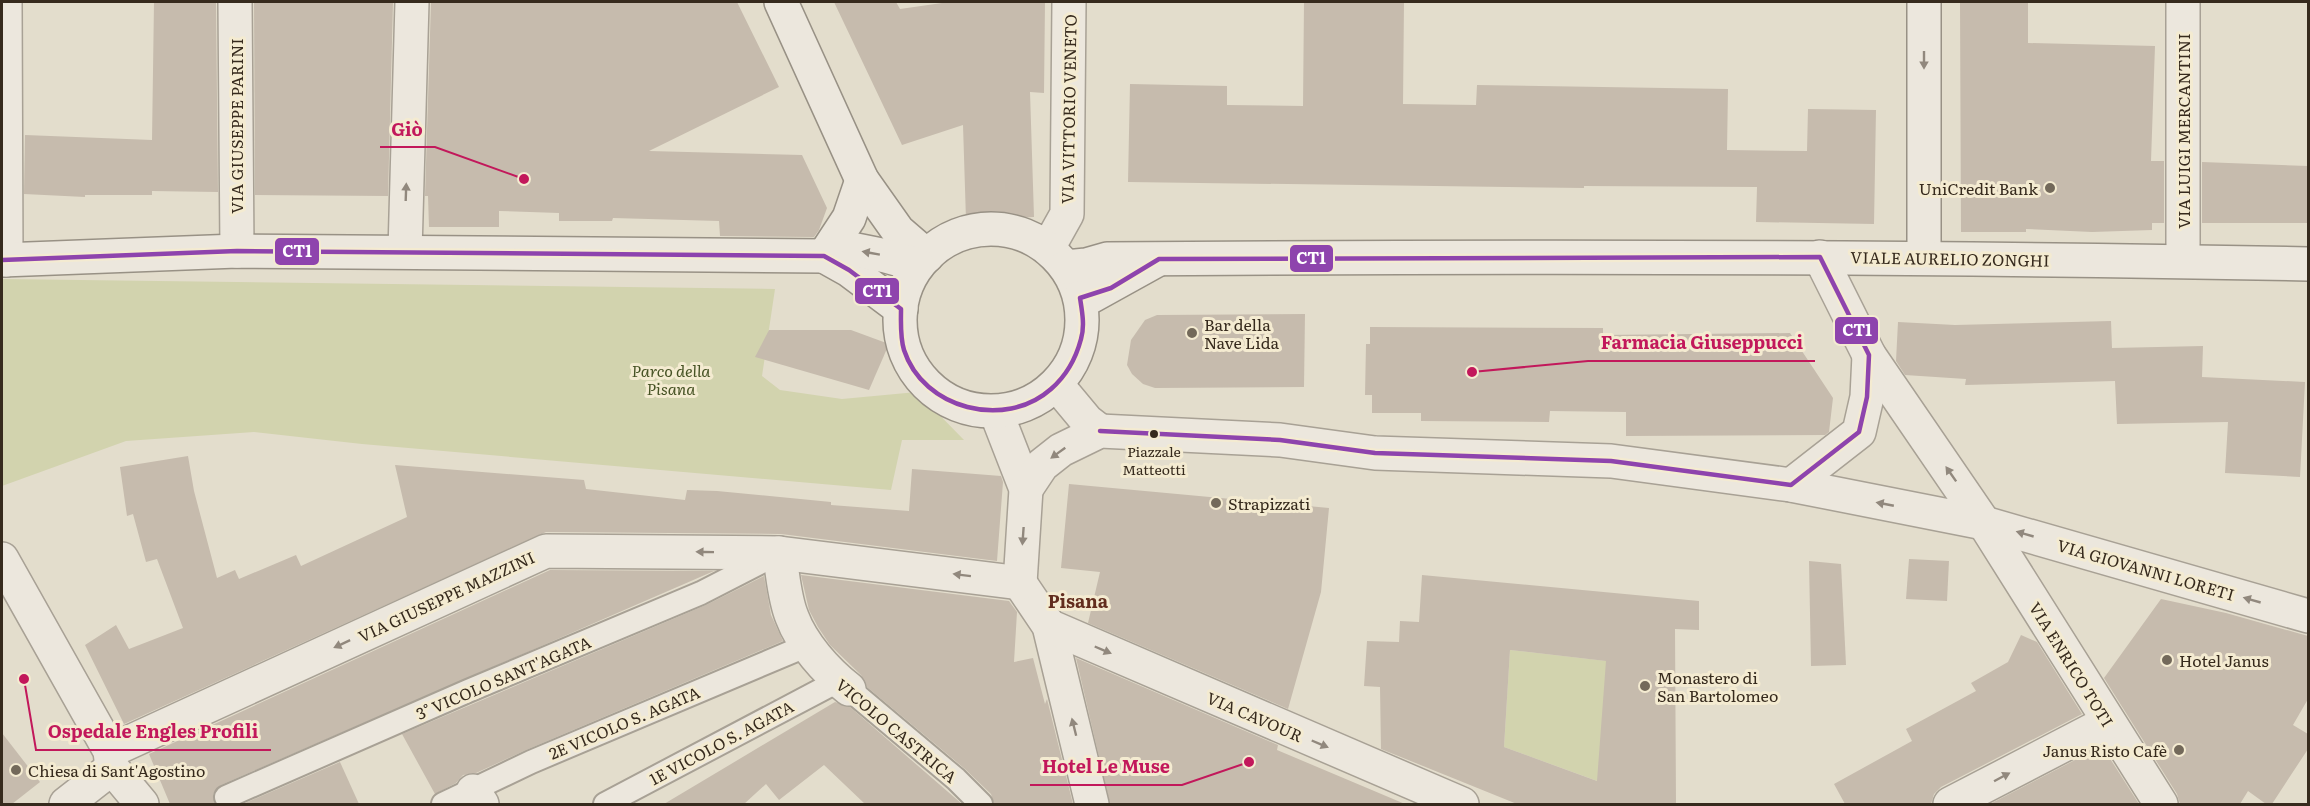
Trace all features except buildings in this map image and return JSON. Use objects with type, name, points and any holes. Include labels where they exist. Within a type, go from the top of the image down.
[{"type":"street","points":[[5,2],[4,260],[237,251],[824,256],[856,250],[931,254]]},
{"type":"street","name":"VIA GIUSEPPE PARINI","points":[[236,2],[237,251]]},
{"type":"street","points":[[405,251],[412,2]]},
{"type":"street","points":[[781,2],[862,180],[898,231],[931,254]]},
{"type":"street","name":"VIA VITTORIO VENETO","points":[[1057,257],[1067,214],[1069,2]]},
{"type":"street","points":[[1924,2],[1924,258]]},
{"type":"street","name":"VIA LUIGI MERCANTINI","points":[[2183,2],[2183,261]]},
{"type":"street","points":[[824,256],[849,218],[862,180]]},
{"type":"street","points":[[1005,230],[1030,237],[1057,257],[1080,298],[1082,318],[1081,338],[1075,358],[1057,385],[1023,406],[996,412],[973,410],[952,403],[933,391],[917,374],[906,354],[901,332],[901,309],[905,291],[931,254],[971,231],[1005,230]]},
{"type":"street","points":[[824,256],[849,270],[901,309]]},
{"type":"street","name":"VIALE AURELIO ZONGHI","points":[[1057,257],[1086,265],[1107,259],[1820,257],[2308,264]]},
{"type":"street","name":"VIA ENRICO TOTI","points":[[1820,257],[1869,355],[1984,523],[2161,804]]},
{"type":"street","points":[[1080,298],[1092,296],[1117,284],[1159,259]]},
{"type":"street","points":[[1791,485],[1859,432],[1867,398],[1869,355]]},
{"type":"street","points":[[1026,489],[1042,465],[1061,450],[1100,431],[1087,421],[1057,385]]},
{"type":"street","points":[[996,412],[1026,489],[1020,583],[1049,626],[1092,804]]},
{"type":"street","name":"VIA GIOVANNI LORETI","points":[[1100,431],[1280,440],[1375,453],[1611,461],[1791,485],[1984,523],[2308,616]]},
{"type":"street","name":"VIA GIUSEPPE MAZZINI","points":[[66,804],[111,759],[546,551],[779,553],[1020,583]]},
{"type":"street","name":"VICOLO CASTRICA","points":[[779,553],[791,616],[808,645],[843,685]]},
{"type":"street","points":[[4,571],[111,759],[142,804]]},
{"type":"street","name":"VIA CAVOUR","points":[[1049,626],[1462,804]]},
{"type":"street","points":[[1950,804],[2108,722]]},
{"type":"lane","name":"3° VICOLO SANT'AGATA","points":[[226,797],[468,691],[701,593],[779,553]]},
{"type":"lane","name":"2E VICOLO S. AGATA","points":[[443,804],[477,798],[531,762],[808,645]]},
{"type":"lane","name":"1E VICOLO S. AGATA","points":[[605,804],[843,685]]},
{"type":"lane","name":"VICOLO CASTRICA","points":[[843,685],[956,779],[981,804]]},
{"type":"green space","name":"Parco della Pisana","points":[[2,279],[775,289],[762,376],[780,390],[842,399],[917,392],[964,440],[902,440],[891,490],[362,444],[254,432],[126,441],[2,486]]},
{"type":"green space","points":[[1510,650],[1615,662],[1611,786],[1504,747]]},
{"type":"transit line","name":"CT1","points":[[2,260],[237,251],[824,256],[849,270],[901,309],[901,335],[904,350],[914,370],[929,387],[947,399],[967,407],[989,410],[1011,408],[1032,402],[1051,389],[1066,372],[1079,346],[1083,324],[1080,298],[1111,288],[1159,259],[1820,257],[1869,355],[1867,397],[1859,432],[1791,485],[1611,461],[1375,453],[1280,440],[1100,431]]},
{"type":"place","name":"Giò","points":[[524,179]]},
{"type":"place","name":"UniCredit Bank","points":[[2050,188]]},
{"type":"place","name":"Bar della Nave Lida","points":[[1192,333]]},
{"type":"place","name":"Farmacia Giuseppucci","points":[[1472,372]]},
{"type":"place","name":"Piazzale Matteotti","points":[[1154,434]]},
{"type":"place","name":"Strapizzati","points":[[1216,503]]},
{"type":"place","name":"Hotel Janus","points":[[2167,660]]},
{"type":"place","name":"Ospedale Engles Profili","points":[[24,679]]},
{"type":"place","name":"Monastero di San Bartolomeo","points":[[1645,686]]},
{"type":"place","name":"Janus Risto Cafè","points":[[2179,750]]},
{"type":"place","name":"Hotel Le Muse","points":[[1249,762]]},
{"type":"place","name":"Chiesa di Sant'Agostino","points":[[16,770]]},
{"type":"district","name":"Pisana","points":[[1078,600]]}]
